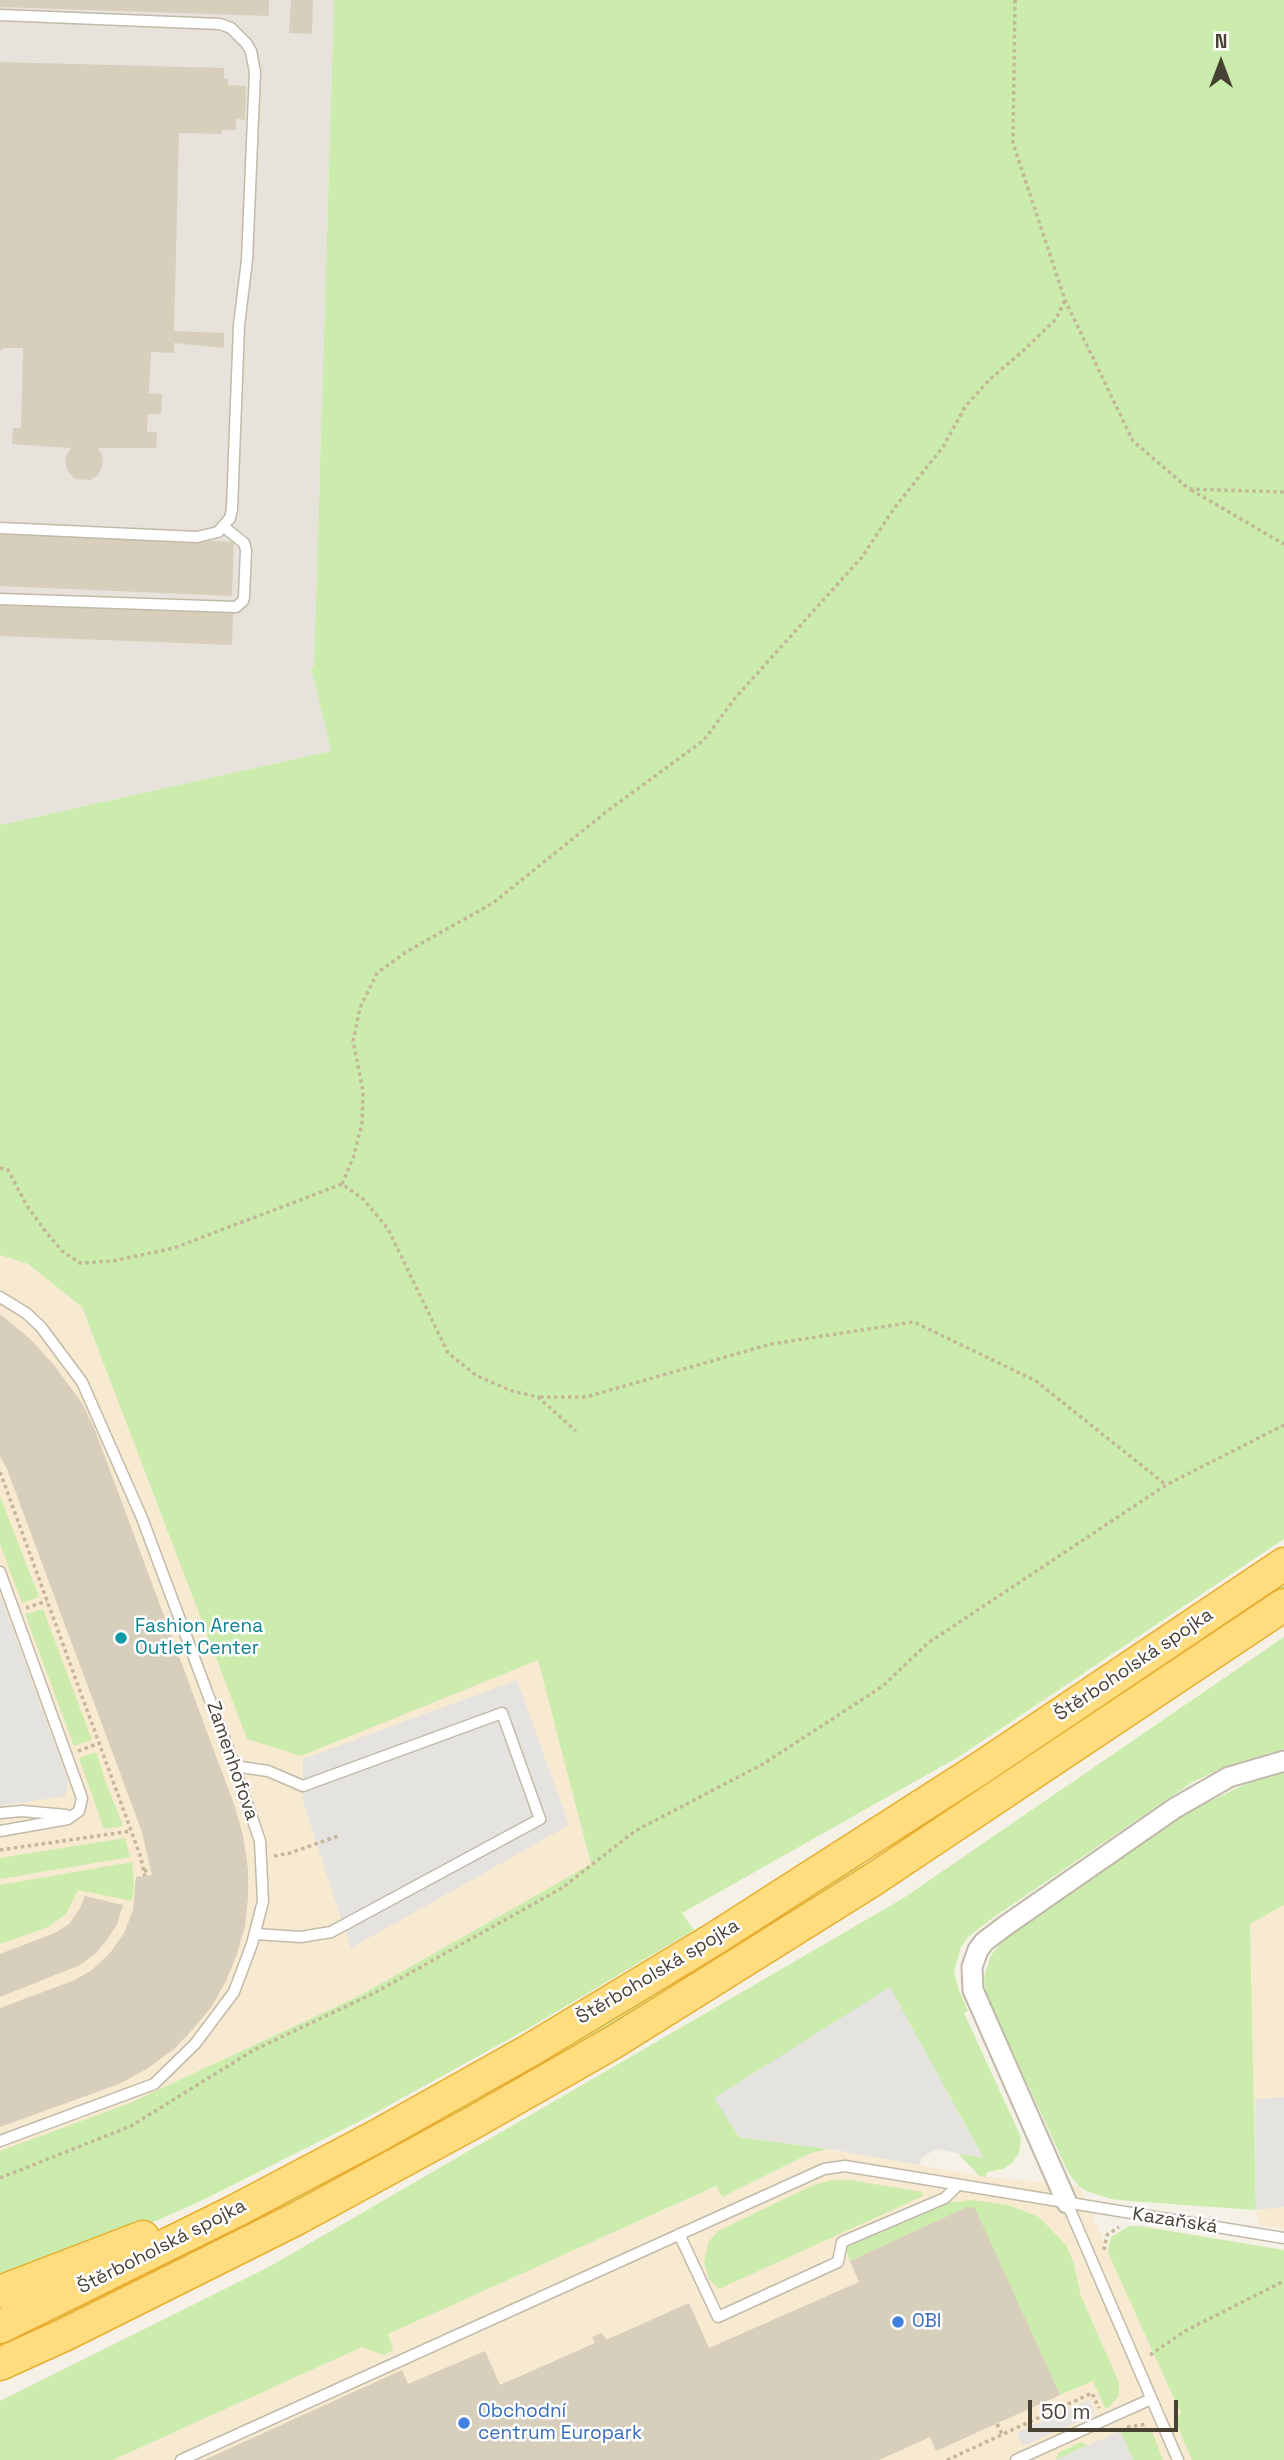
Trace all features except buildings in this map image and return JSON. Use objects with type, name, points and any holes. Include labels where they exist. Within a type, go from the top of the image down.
[{"type":"highway","name":"Štěrboholská spojka","points":[[0,2327],[137,2261],[329,2162],[532,2049],[714,1939],[979,1769],[1284,1564]]},
{"type":"highway","name":"Štěrboholská spojka","points":[[0,2364],[66,2334],[376,2177],[602,2048],[860,1888],[1284,1605]]},
{"type":"highway","points":[[1182,1674],[1284,1615]]},
{"type":"highway","points":[[0,2292],[329,2162]]},
{"type":"highway","points":[[0,2375],[66,2334]]},
{"type":"street","points":[[1067,2203],[973,1990],[972,1968],[978,1950],[1005,1926],[1186,1801],[1229,1777],[1284,1761]]},
{"type":"lane","points":[[0,15],[207,22],[231,28],[239,35],[251,51],[255,72],[247,260],[239,325],[232,509],[225,527],[218,532],[197,537],[0,528]]},
{"type":"lane","points":[[0,599],[236,607],[244,597],[246,550],[244,543],[225,527]]},
{"type":"lane","name":"Zamenhofova","points":[[0,1297],[26,1312],[41,1327],[82,1382],[142,1518],[260,1841],[263,1901],[255,1934],[234,1992],[195,2044],[154,2084],[0,2141]]},
{"type":"lane","points":[[0,1572],[81,1792],[81,1804],[75,1816],[0,1831]]},
{"type":"lane","points":[[234,1766],[268,1771],[303,1786],[502,1713],[540,1819],[331,1932],[301,1937],[255,1934]]},
{"type":"lane","points":[[0,1813],[22,1811],[66,1815],[81,1804]]},
{"type":"lane","name":"Kazaňská","points":[[181,2460],[824,2169],[845,2166],[1284,2238]]},
{"type":"lane","points":[[679,2234],[718,2317],[838,2262],[842,2242],[945,2197],[958,2185]]},
{"type":"lane","points":[[1067,2203],[1178,2460]]},
{"type":"lane","points":[[1016,2460],[1151,2399]]},
{"type":"path","points":[[1015,0],[1013,143],[1065,300],[1133,441],[1189,489],[1284,544]]},
{"type":"path","points":[[0,1168],[8,1170],[27,1206],[62,1251],[80,1263],[113,1261],[174,1248],[342,1184],[353,1158],[362,1124],[363,1091],[353,1041],[360,1008],[377,973],[405,952],[493,903],[606,812],[704,740],[736,697],[862,557],[895,507],[943,447],[965,407],[989,379],[1056,319],[1065,300]]},
{"type":"path","points":[[1189,489],[1284,492]]},
{"type":"path","points":[[342,1184],[363,1199],[388,1229],[448,1353],[477,1376],[512,1391],[538,1397],[586,1397],[771,1344],[914,1322],[1036,1381],[1166,1485]]},
{"type":"path","points":[[538,1397],[576,1431]]},
{"type":"path","points":[[0,2178],[131,2126],[252,2051],[376,1992],[562,1888],[635,1831],[763,1764],[883,1686],[928,1643],[1166,1485],[1284,1425]]},
{"type":"path","points":[[0,1472],[100,1744],[144,1873],[151,1870]]},
{"type":"path","points":[[15,1612],[47,1601]]},
{"type":"path","points":[[67,1755],[100,1744]]},
{"type":"path","points":[[0,1850],[131,1831]]},
{"type":"path","points":[[261,1859],[290,1853],[338,1836]]},
{"type":"path","points":[[1106,2259],[1104,2247],[1107,2235],[1123,2225]]},
{"type":"path","points":[[1155,2367],[1150,2355],[1185,2331],[1284,2281]]},
{"type":"path","points":[[947,2460],[1092,2393],[1100,2412]]},
{"type":"path","points":[[997,2424],[1002,2435]]},
{"type":"shaded area","points":[[0,0],[334,0],[314,667],[311,668],[331,751],[0,825]]},
{"type":"shaded area","points":[[0,1255],[28,1264],[82,1307],[247,1739],[301,1755],[539,1659],[591,1864],[359,1996],[130,2103],[0,2151]]},
{"type":"shaded area","points":[[0,1594],[68,1781],[65,1796],[0,1806]]},
{"type":"shaded area","points":[[517,1680],[569,1825],[351,1948],[303,1802],[303,1759]]},
{"type":"shaded area","points":[[1284,1905],[1284,2229],[1260,2225],[1256,2210],[1250,1923]]},
{"type":"shaded area","points":[[890,1987],[983,2158],[936,2149],[921,2158],[920,2165],[739,2137],[714,2098]]},
{"type":"shaded area","points":[[1284,2097],[1284,2207],[1256,2210],[1255,2099]]},
{"type":"shaded area","points":[[830,2149],[986,2177],[1079,2186],[1181,2415],[1174,2419],[1192,2460],[113,2460],[362,2347],[393,2349],[387,2334],[717,2186],[722,2196],[811,2153]]},
{"type":"shaded area","points":[[1089,2400],[1095,2414],[1023,2446],[1017,2433]]},
{"type":"shaded area","points":[[1120,2431],[1133,2460],[1055,2460],[1097,2441]]},
{"type":"green space","points":[[334,0],[1284,0],[1284,1539],[960,1756],[682,1913],[694,1930],[531,2027],[366,2118],[201,2201],[78,2255],[0,2283],[0,2151],[130,2103],[359,1996],[591,1864],[538,1660],[301,1756],[247,1739],[82,1307],[28,1264],[0,1255],[0,825],[331,751],[311,667],[314,667]]},
{"type":"green space","points":[[0,1496],[39,1597],[22,1603],[0,1544]]},
{"type":"green space","points":[[1284,1578],[1284,1590],[955,1807],[953,1803]]},
{"type":"green space","points":[[43,1609],[92,1740],[74,1746],[25,1614]]},
{"type":"green space","points":[[1284,1637],[1284,1749],[1228,1765],[1191,1783],[994,1917],[968,1937],[961,1947],[954,1971],[968,2011],[964,2013],[1021,2137],[1019,2153],[1013,2162],[1003,2169],[987,2172],[986,2177],[979,2176],[959,2154],[983,2157],[889,1987],[739,2137],[830,2149],[811,2153],[722,2197],[716,2186],[388,2334],[392,2351],[383,2355],[362,2347],[113,2460],[0,2460],[0,2401],[269,2267],[902,1899]]},
{"type":"green space","points":[[96,1752],[123,1826],[104,1829],[79,1758]]},
{"type":"green space","points":[[1284,1772],[1284,1905],[1250,1924],[1256,2210],[1111,2199],[1086,2191],[1069,2174],[986,1994],[984,1977],[991,1955],[1006,1938],[1190,1811],[1250,1782]]},
{"type":"green space","points":[[125,1838],[130,1857],[0,1879],[0,1858]]},
{"type":"green space","points":[[132,1862],[132,1901],[78,1890],[66,1914],[48,1927],[0,1944],[0,1885]]},
{"type":"green space","points":[[860,1862],[865,1867],[698,1976],[412,2143],[0,2352],[0,2341]]},
{"type":"green space","points":[[831,2180],[850,2180],[922,2192],[923,2196],[719,2289],[709,2279],[704,2262],[709,2241],[718,2231],[809,2187]]},
{"type":"green space","points":[[972,2200],[1008,2205],[1039,2217],[1066,2245],[1073,2261],[1081,2296],[1119,2383],[1119,2396],[1108,2408],[1105,2408],[1093,2381],[1060,2395],[975,2209],[967,2207],[850,2261],[845,2248],[944,2203]]},
{"type":"green space","points":[[1129,2226],[1284,2250],[1284,2460],[1192,2460],[1174,2418],[1181,2414],[1109,2255],[1111,2237]]},
{"type":"green space","points":[[1151,2428],[1163,2460],[1133,2460],[1120,2431]]},
{"type":"green space","points":[[1081,2442],[1088,2445],[1056,2460],[1058,2453]]},
{"type":"place","name":"Fashion Arena Outlet Center","points":[[121,1638]]},
{"type":"place","name":"OBI","points":[[898,2322]]},
{"type":"place","name":"Obchodní centrum Europark","points":[[464,2423]]}]
